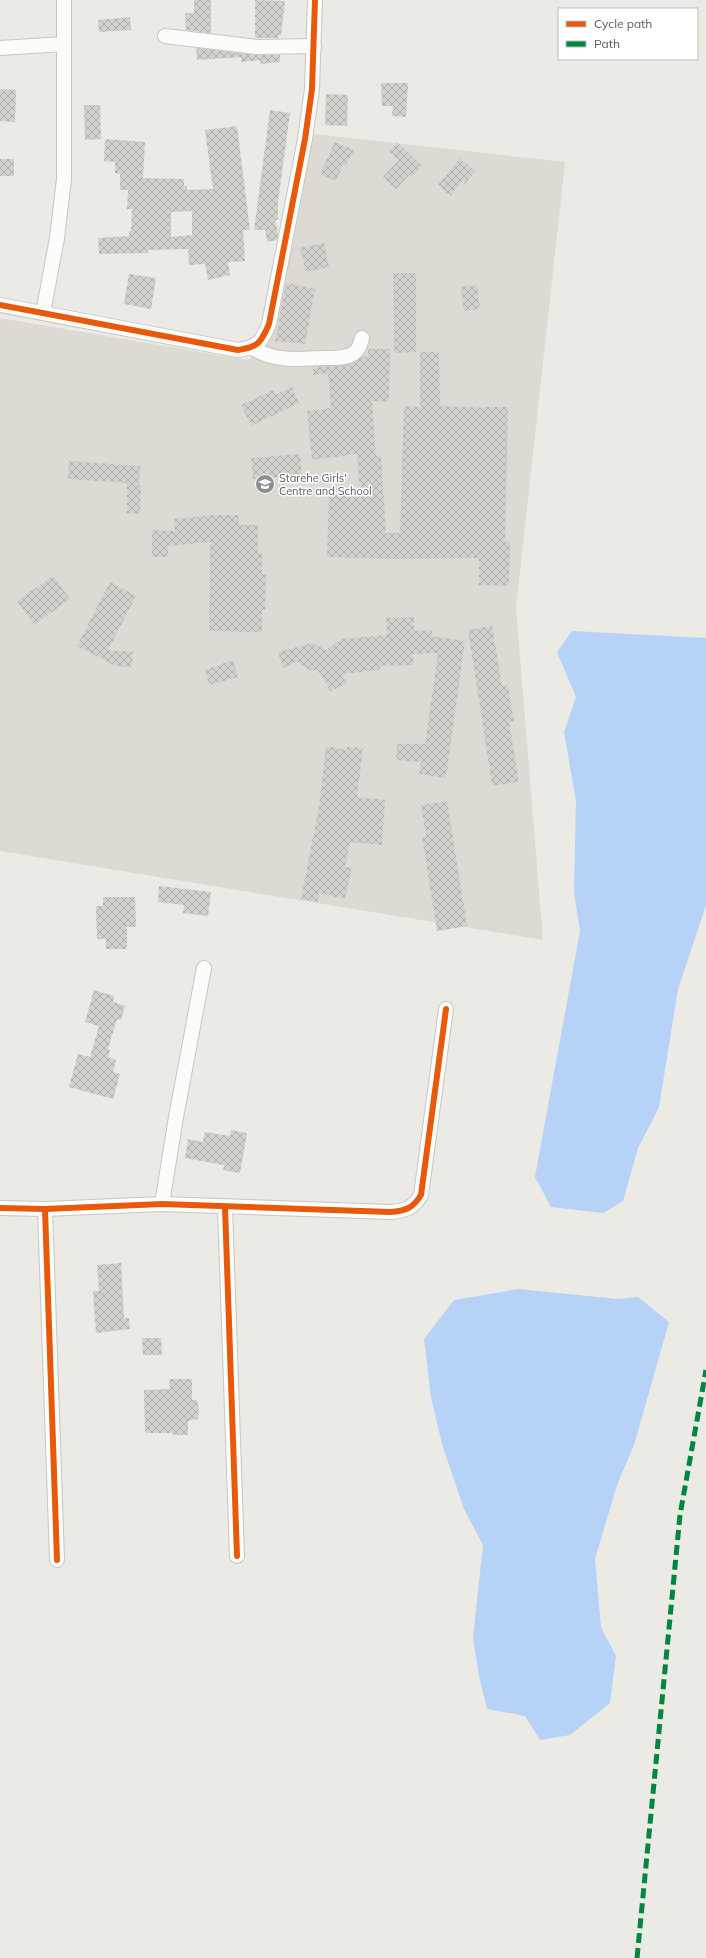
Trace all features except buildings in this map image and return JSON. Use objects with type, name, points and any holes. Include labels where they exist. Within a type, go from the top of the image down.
[{"type":"street","points":[[44,313],[57,238],[64,179],[64,0]]},
{"type":"street","points":[[253,348],[263,339],[269,324],[305,139],[312,89],[315,0]]},
{"type":"street","points":[[165,36],[256,47],[314,46]]},
{"type":"street","points":[[0,48],[64,44]]},
{"type":"street","points":[[0,305],[238,350],[253,348],[271,356],[289,359],[341,358],[352,355],[359,348],[362,338]]},
{"type":"street","points":[[162,1204],[176,1117],[204,968]]},
{"type":"street","points":[[0,1208],[45,1209],[162,1204],[390,1212],[404,1211],[414,1206],[421,1195],[425,1176],[446,1009]]},
{"type":"street","points":[[225,1207],[237,1556]]},
{"type":"street","points":[[45,1209],[57,1560]]},
{"type":"shaded area","name":"Starehe Girls' Centre and School","points":[[314,134],[565,162],[516,608],[543,940],[0,851],[0,318],[248,360],[269,343]]},
{"type":"water","points":[[572,631],[706,638],[706,905],[678,989],[659,1107],[638,1148],[623,1201],[603,1213],[551,1207],[535,1177],[580,931],[574,892],[576,801],[564,732],[576,697],[557,652]]},
{"type":"water","points":[[518,1289],[618,1299],[638,1297],[669,1322],[634,1445],[617,1485],[595,1559],[601,1627],[616,1656],[610,1703],[570,1735],[540,1740],[525,1716],[487,1709],[479,1676],[473,1638],[483,1545],[464,1509],[442,1444],[431,1397],[424,1339],[454,1300]]},
{"type":"marked path","points":[[637,1958],[680,1515],[706,1370]]},
{"type":"cycle path","points":[[0,305],[238,350],[258,343],[264,336],[269,324],[305,139],[312,89],[315,0]]},
{"type":"cycle path","points":[[0,1208],[45,1209],[162,1204],[390,1212],[405,1210],[412,1206],[421,1195],[446,1009]]},
{"type":"cycle path","points":[[225,1207],[237,1556]]},
{"type":"cycle path","points":[[45,1209],[57,1560]]},
{"type":"place","name":"Starehe Girls' Centre and School","points":[[265,484]]}]
